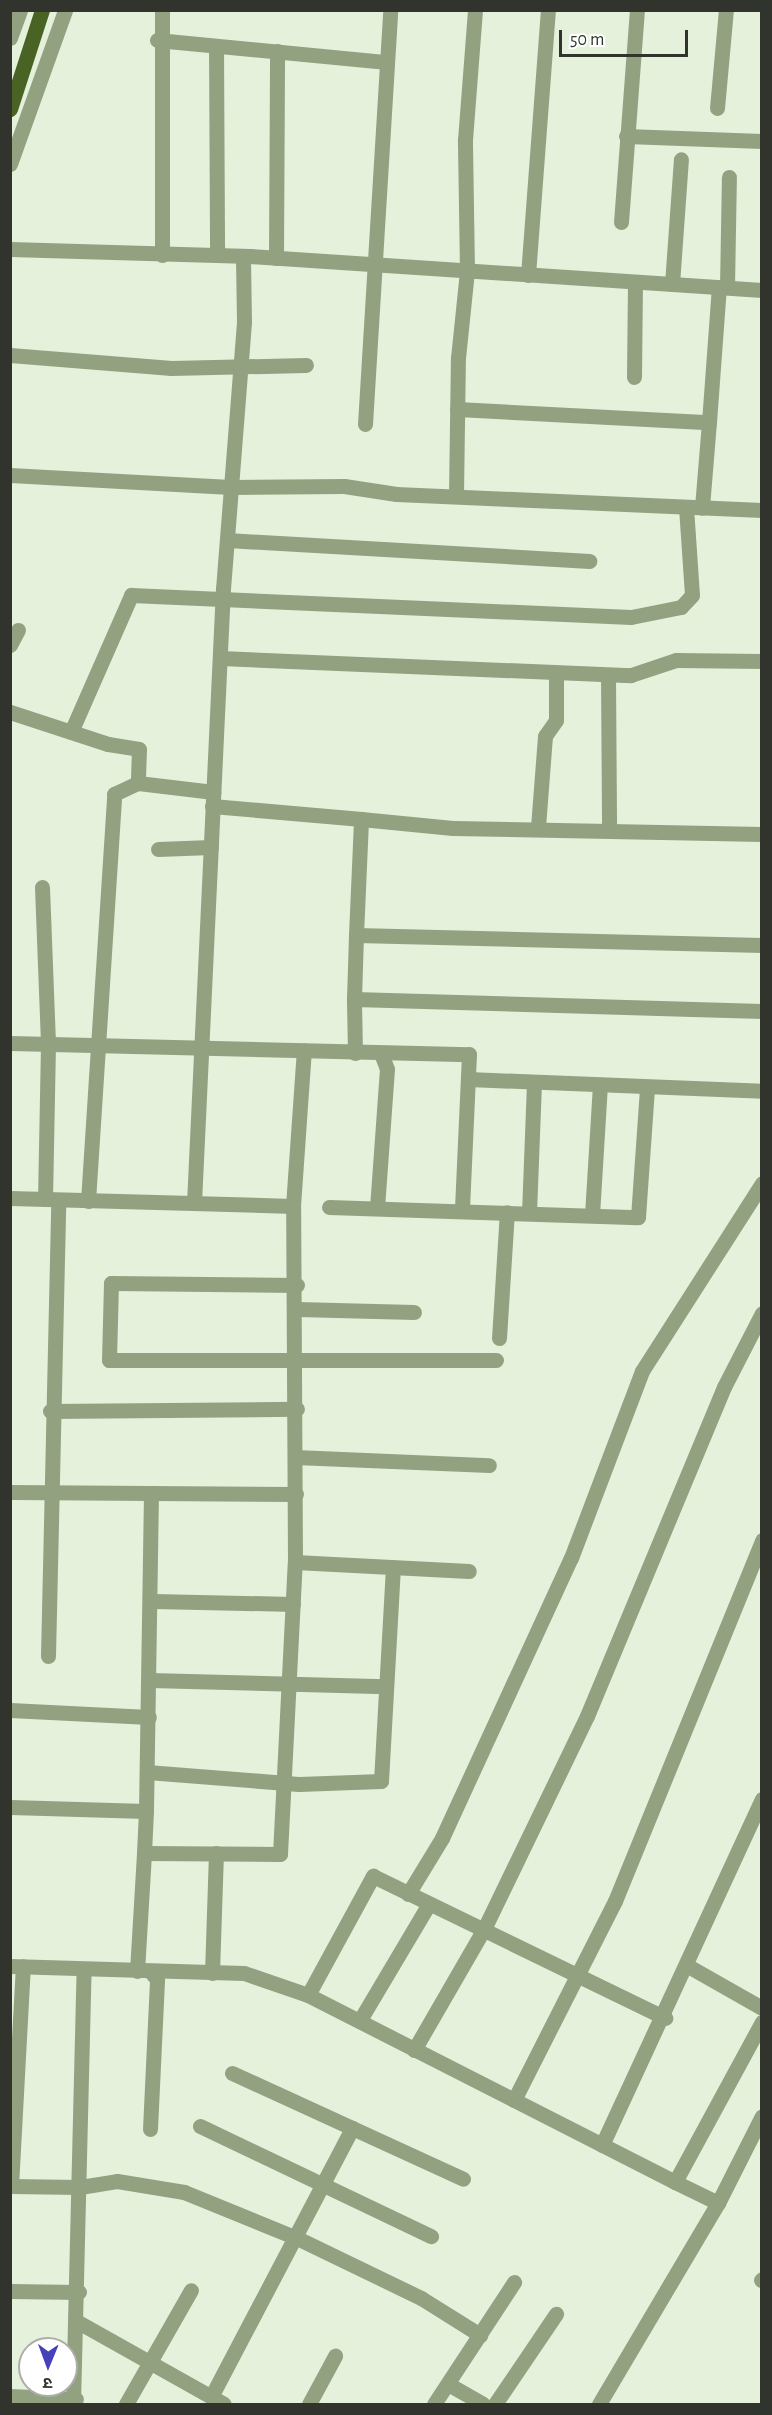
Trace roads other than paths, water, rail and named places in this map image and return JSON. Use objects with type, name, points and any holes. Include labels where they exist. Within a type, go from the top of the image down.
[{"type":"main road","points":[[12,106],[42,10]]},
{"type":"street","points":[[10,38],[20,10]]},
{"type":"street","points":[[10,164],[65,10]]},
{"type":"street","points":[[162,10],[160,40],[162,255]]},
{"type":"street","points":[[364,424],[390,10]]},
{"type":"street","points":[[456,496],[457,409],[467,271],[465,140],[475,10]]},
{"type":"street","points":[[528,274],[548,10]]},
{"type":"street","points":[[621,222],[637,10]]},
{"type":"street","points":[[717,108],[726,10]]},
{"type":"street","points":[[160,40],[387,62]]},
{"type":"street","points":[[216,46],[217,255]]},
{"type":"street","points":[[276,258],[277,51]]},
{"type":"street","points":[[626,136],[762,141]]},
{"type":"street","points":[[672,284],[681,159]]},
{"type":"street","points":[[702,508],[723,287],[729,177]]},
{"type":"street","points":[[10,249],[162,255],[243,255],[762,290]]},
{"type":"street","points":[[194,1203],[223,597],[241,370],[243,255]]},
{"type":"street","points":[[634,282],[634,377]]},
{"type":"street","points":[[10,355],[241,370],[306,365]]},
{"type":"street","points":[[457,409],[709,422]]},
{"type":"street","points":[[10,475],[231,487],[344,486],[456,496],[762,510]]},
{"type":"street","points":[[71,732],[132,595],[223,597],[631,617],[681,607],[692,596],[686,507]]},
{"type":"street","points":[[227,540],[590,561]]},
{"type":"street","points":[[10,645],[18,630]]},
{"type":"street","points":[[220,658],[609,675],[631,675],[676,660],[762,662]]},
{"type":"street","points":[[538,827],[545,736],[556,720],[556,673]]},
{"type":"street","points":[[609,675],[609,831]]},
{"type":"street","points":[[10,712],[71,732],[139,749],[138,783]]},
{"type":"street","points":[[88,1201],[101,1043],[114,794],[138,783],[212,799],[362,819],[453,828],[538,827],[762,834]]},
{"type":"street","points":[[355,1053],[354,999],[362,819]]},
{"type":"street","points":[[158,849],[211,848]]},
{"type":"street","points":[[42,887],[52,1200],[48,1656]]},
{"type":"street","points":[[356,935],[762,945]]},
{"type":"street","points":[[354,999],[762,1011]]},
{"type":"street","points":[[10,1043],[201,1045],[355,1053],[469,1054],[462,1210]]},
{"type":"street","points":[[144,1853],[280,1854],[295,1562],[298,1362],[293,1206],[304,1050]]},
{"type":"street","points":[[377,1208],[387,1069],[381,1053]]},
{"type":"street","points":[[468,1079],[646,1088],[762,1090]]},
{"type":"street","points":[[529,1213],[534,1083]]},
{"type":"street","points":[[592,1215],[600,1086]]},
{"type":"street","points":[[329,1207],[638,1217],[646,1088]]},
{"type":"street","points":[[408,1894],[442,1838],[571,1558],[642,1371],[762,1183]]},
{"type":"street","points":[[10,1198],[293,1206]]},
{"type":"street","points":[[499,1338],[507,1212]]},
{"type":"street","points":[[297,1285],[111,1283],[109,1360],[298,1362],[496,1360]]},
{"type":"street","points":[[297,1309],[414,1312]]},
{"type":"street","points":[[414,2050],[485,1927],[587,1716],[724,1387],[762,1313]]},
{"type":"street","points":[[50,1411],[297,1409]]},
{"type":"street","points":[[295,1457],[489,1465]]},
{"type":"street","points":[[10,1492],[296,1494]]},
{"type":"street","points":[[144,1971],[144,1853],[153,1601],[152,1493]]},
{"type":"street","points":[[514,2100],[615,1901],[762,1540]]},
{"type":"street","points":[[295,1562],[469,1571]]},
{"type":"street","points":[[147,1772],[368,1786],[381,1781],[393,1567]]},
{"type":"street","points":[[153,1601],[293,1604]]},
{"type":"street","points":[[150,1680],[385,1686]]},
{"type":"street","points":[[10,1710],[149,1717]]},
{"type":"street","points":[[602,2145],[665,2018],[762,1799]]},
{"type":"street","points":[[10,1807],[146,1811]]},
{"type":"street","points":[[212,1973],[216,1853]]},
{"type":"street","points":[[308,1995],[373,1876],[429,1904],[485,1927],[665,2018]]},
{"type":"street","points":[[360,2020],[429,1904]]},
{"type":"street","points":[[480,2335],[421,2298],[298,2239],[148,2183],[117,2181],[80,2187],[11,2186],[17,1966],[244,1973],[308,1995],[360,2020],[414,2050],[718,2203]]},
{"type":"street","points":[[688,1966],[762,2008]]},
{"type":"street","points":[[10,2396],[75,2402],[84,1969]]},
{"type":"street","points":[[144,1971],[157,1979],[150,2129]]},
{"type":"street","points":[[675,2182],[762,2022]]},
{"type":"street","points":[[232,2073],[463,2180]]},
{"type":"street","points":[[599,2404],[718,2203],[762,2116]]},
{"type":"street","points":[[200,2126],[431,2236]]},
{"type":"street","points":[[78,2322],[218,2401],[351,2128]]},
{"type":"street","points":[[434,2404],[514,2282]]},
{"type":"street","points":[[126,2404],[152,2364],[191,2290]]},
{"type":"street","points":[[10,2291],[79,2292]]},
{"type":"street","points":[[495,2404],[556,2314]]},
{"type":"street","points":[[309,2404],[335,2356]]},
{"type":"street","points":[[448,2384],[483,2404]]}]
